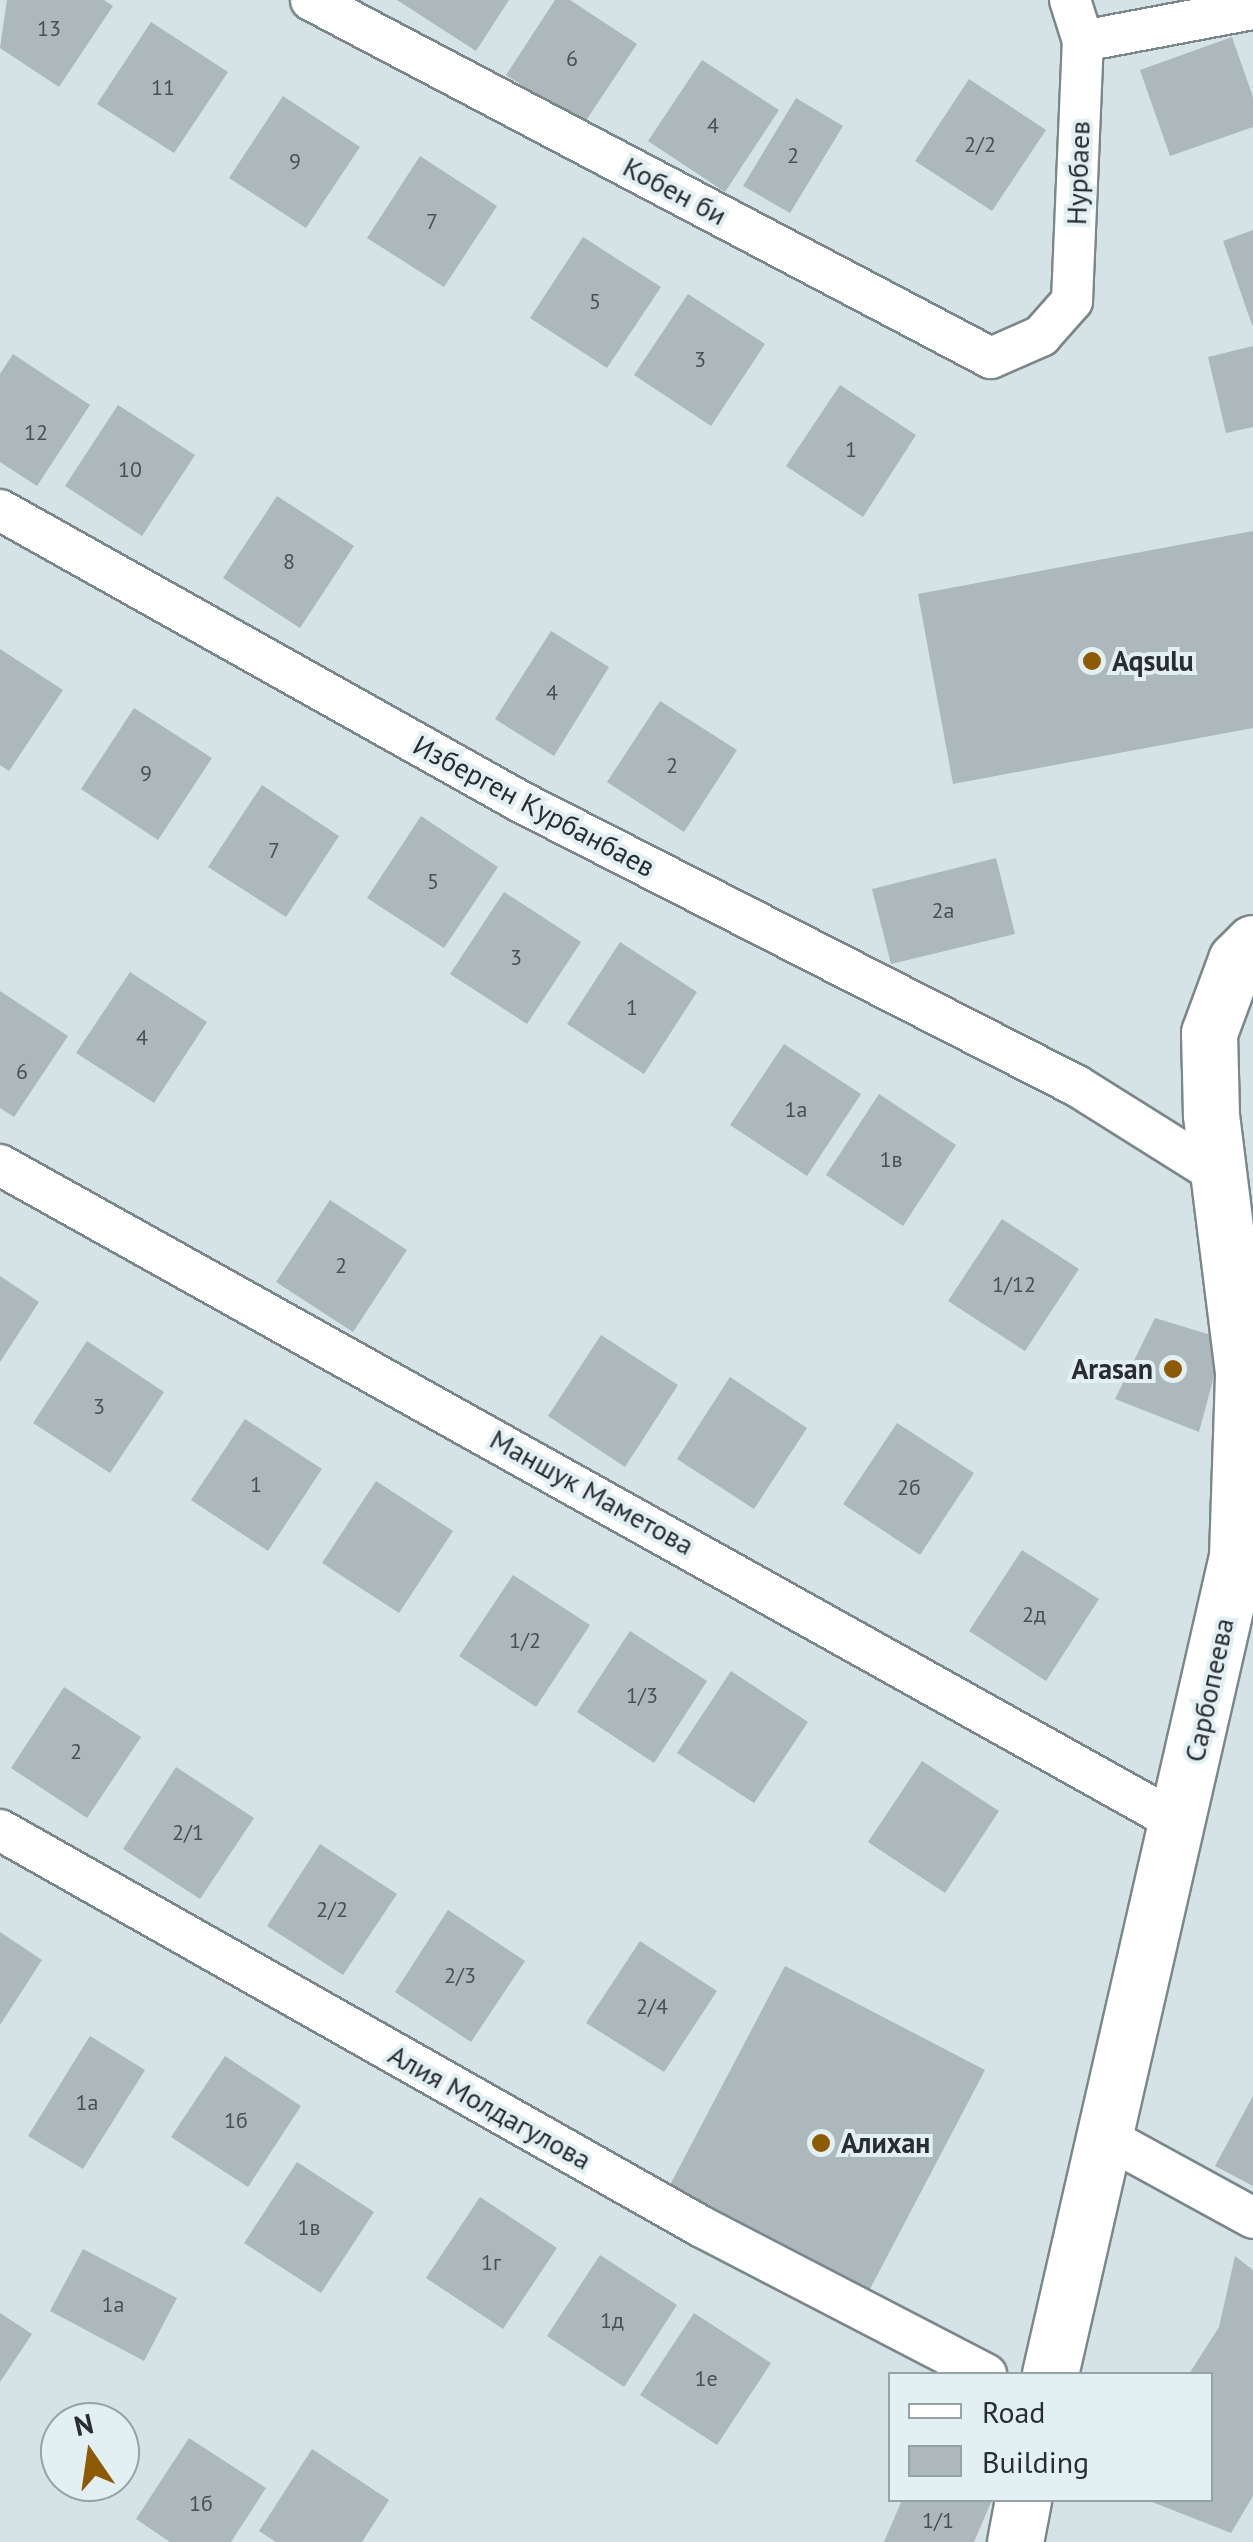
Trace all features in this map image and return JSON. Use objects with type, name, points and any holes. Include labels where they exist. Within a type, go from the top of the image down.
[{"type":"street","name":"Кобен би","points":[[312,0],[992,358],[1041,336]]},
{"type":"street","name":"Нурбаев","points":[[1041,336],[1072,301],[1083,41],[1070,0]]},
{"type":"street","points":[[1083,41],[1253,9]]},
{"type":"street","name":"Изберген Курбанбаев","points":[[0,510],[521,802],[1077,1086],[1222,1178]]},
{"type":"street","name":"Сарбопеева","points":[[1051,2372],[1245,1555],[1243,1372],[1209,1033],[1236,960],[1253,944]]},
{"type":"street","name":"Маншук Маметова","points":[[0,1165],[1182,1824]]},
{"type":"street","name":"Алия Молдагулова","points":[[0,1830],[702,2227],[982,2372]]},
{"type":"street","points":[[1109,2139],[1253,2218]]},
{"type":"street","points":[[1015,2542],[1024,2502]]},
{"type":"building","points":[[7,0],[104,0],[113,6],[59,87],[0,48]]},
{"type":"building","points":[[397,0],[509,0],[476,51]]},
{"type":"building","points":[[555,0],[570,0],[637,44],[583,125],[506,75]]},
{"type":"building","points":[[151,22],[228,72],[174,153],[97,104]]},
{"type":"building","points":[[1232,37],[1253,97],[1253,127],[1170,156],[1140,70]]},
{"type":"building","points":[[702,60],[779,110],[725,192],[648,141]]},
{"type":"building","points":[[969,79],[1046,130],[992,211],[915,161]]},
{"type":"building","points":[[283,96],[360,147],[306,228],[229,178]]},
{"type":"building","points":[[796,98],[843,126],[790,213],[743,186]]},
{"type":"building","points":[[420,156],[497,206],[444,287],[367,238]]},
{"type":"building","points":[[1253,230],[1253,325],[1252,325],[1223,241]]},
{"type":"building","points":[[583,237],[661,287],[607,368],[530,318]]},
{"type":"building","points":[[688,294],[765,344],[711,426],[634,375]]},
{"type":"building","points":[[1253,346],[1253,427],[1226,433],[1208,357]]},
{"type":"building","points":[[13,354],[90,405],[37,486],[0,462],[0,374]]},
{"type":"building","points":[[840,385],[916,435],[863,517],[786,466]]},
{"type":"building","points":[[118,405],[195,455],[142,536],[65,486]]},
{"type":"building","points":[[277,496],[354,546],[300,628],[223,578]]},
{"type":"building","name":"Aqsulu","points":[[1253,531],[1253,728],[953,784],[918,594]]},
{"type":"building","points":[[551,631],[609,667],[554,756],[495,719]]},
{"type":"building","points":[[0,649],[63,690],[9,771],[0,765]]},
{"type":"building","points":[[660,701],[737,750],[684,832],[607,782]]},
{"type":"building","points":[[134,708],[212,758],[158,840],[81,789]]},
{"type":"building","points":[[262,785],[339,836],[286,917],[208,867]]},
{"type":"building","points":[[421,816],[498,867],[444,948],[367,898]]},
{"type":"building","points":[[996,858],[1015,934],[891,964],[872,889]]},
{"type":"building","points":[[504,892],[581,942],[527,1024],[450,974]]},
{"type":"building","points":[[620,942],[697,992],[644,1074],[567,1024]]},
{"type":"building","points":[[130,972],[207,1022],[154,1103],[76,1053]]},
{"type":"building","points":[[0,991],[68,1036],[14,1117],[0,1108]]},
{"type":"building","points":[[784,1044],[861,1094],[807,1176],[730,1125]]},
{"type":"building","points":[[879,1094],[956,1145],[903,1226],[826,1175]]},
{"type":"building","points":[[330,1200],[407,1250],[353,1332],[276,1282]]},
{"type":"building","points":[[1002,1219],[1079,1269],[1025,1351],[948,1301]]},
{"type":"building","points":[[0,1276],[39,1302],[0,1362]]},
{"type":"building","name":"Arasan","points":[[1155,1318],[1224,1339],[1199,1432],[1115,1399]]},
{"type":"building","points":[[601,1335],[678,1385],[625,1467],[548,1416]]},
{"type":"building","points":[[87,1341],[164,1392],[110,1473],[33,1423]]},
{"type":"building","points":[[730,1377],[807,1428],[754,1509],[677,1459]]},
{"type":"building","points":[[245,1419],[322,1469],[268,1551],[191,1500]]},
{"type":"building","points":[[897,1423],[974,1473],[920,1555],[843,1504]]},
{"type":"building","points":[[376,1481],[453,1531],[399,1613],[322,1563]]},
{"type":"building","points":[[1022,1550],[1099,1599],[1046,1681],[969,1631]]},
{"type":"building","points":[[513,1575],[590,1625],[536,1707],[459,1656]]},
{"type":"building","points":[[630,1631],[707,1681],[654,1763],[577,1712]]},
{"type":"building","points":[[731,1671],[808,1722],[754,1803],[677,1753]]},
{"type":"building","points":[[64,1687],[141,1737],[87,1818],[11,1768]]},
{"type":"building","points":[[922,1761],[999,1811],[945,1893],[868,1842]]},
{"type":"building","points":[[176,1767],[254,1818],[200,1899],[123,1849]]},
{"type":"building","points":[[320,1844],[397,1894],[343,1975],[267,1926]]},
{"type":"building","points":[[448,1910],[525,1961],[471,2042],[395,1992]]},
{"type":"building","points":[[0,1932],[42,1960],[0,2025]]},
{"type":"building","points":[[640,1941],[717,1991],[664,2072],[586,2023]]},
{"type":"building","points":[[785,1966],[985,2070],[870,2289],[670,2185]]},
{"type":"building","points":[[90,2036],[145,2070],[83,2169],[28,2136]]},
{"type":"building","points":[[225,2056],[301,2106],[248,2187],[171,2137]]},
{"type":"building","points":[[1253,2096],[1253,2186],[1215,2166]]},
{"type":"building","points":[[297,2162],[374,2212],[321,2293],[244,2243]]},
{"type":"building","points":[[480,2197],[557,2248],[503,2329],[426,2278]]},
{"type":"building","points":[[83,2249],[177,2298],[144,2361],[50,2311]]},
{"type":"building","points":[[600,2255],[677,2305],[624,2387],[547,2336]]},
{"type":"building","points":[[1235,2256],[1253,2270],[1253,2496],[1231,2533],[1152,2502],[1213,2502],[1213,2372],[1190,2372],[1219,2327]]},
{"type":"building","points":[[0,2313],[32,2334],[0,2382]]},
{"type":"building","points":[[694,2313],[771,2363],[717,2445],[640,2395]]},
{"type":"building","points":[[189,2438],[266,2488],[231,2542],[170,2542],[136,2519]]},
{"type":"building","points":[[312,2449],[389,2500],[362,2542],[276,2542],[259,2531]]},
{"type":"building","points":[[901,2502],[991,2502],[974,2542],[884,2542]]},
{"type":"place","name":"Aqsulu","points":[[1092,661]]},
{"type":"place","name":"Arasan","points":[[1173,1369]]},
{"type":"place","name":"Алихан","points":[[821,2143]]}]
